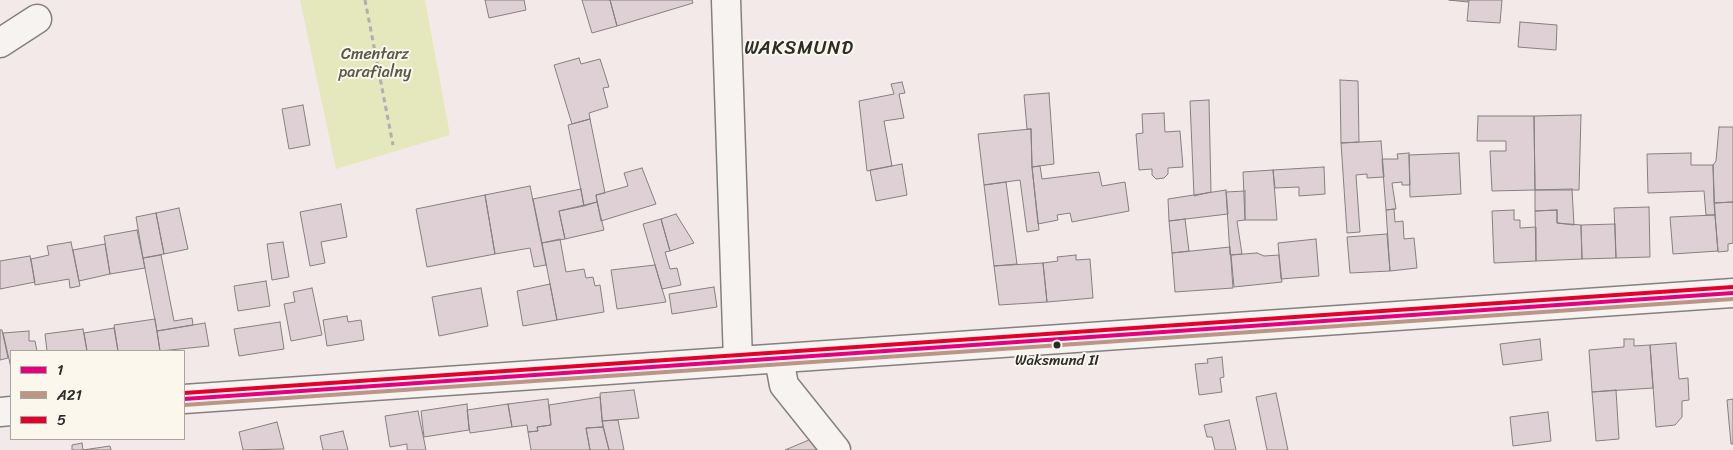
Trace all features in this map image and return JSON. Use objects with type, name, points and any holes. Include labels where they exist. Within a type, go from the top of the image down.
[{"type":"street","points":[[726,0],[738,361]]},
{"type":"street","points":[[0,43],[37,19]]},
{"type":"street","points":[[185,399],[1733,293]]},
{"type":"street","points":[[779,359],[784,385],[836,450]]},
{"type":"path","points":[[365,0],[393,144]]},
{"type":"green space","name":"Cmentarz parafialny","points":[[300,0],[425,0],[450,135],[336,169]]},
{"type":"building","points":[[485,0],[524,0],[526,10],[489,18]]},
{"type":"building","points":[[582,0],[610,0],[617,26],[592,33]]},
{"type":"building","points":[[610,0],[692,0],[693,3],[617,26]]},
{"type":"building","points":[[1449,0],[1468,0],[1468,2]]},
{"type":"building","points":[[1469,0],[1502,0],[1500,23],[1467,21]]},
{"type":"building","points":[[1520,22],[1557,25],[1556,50],[1518,47]]},
{"type":"building","points":[[579,58],[581,64],[600,59],[609,87],[603,88],[608,107],[589,113],[590,119],[572,124],[554,65]]},
{"type":"building","points":[[1340,80],[1358,81],[1359,142],[1341,143]]},
{"type":"building","points":[[902,82],[905,93],[899,94],[904,118],[884,121],[892,166],[867,171],[859,101],[894,94],[891,84]]},
{"type":"building","points":[[1049,93],[1054,164],[1032,167],[1031,129],[1027,129],[1024,95]]},
{"type":"building","points":[[1209,100],[1211,192],[1194,196],[1190,101]]},
{"type":"building","points":[[303,105],[310,145],[289,149],[282,109]]},
{"type":"building","points":[[1164,113],[1165,132],[1180,131],[1183,167],[1168,168],[1168,174],[1164,178],[1156,179],[1152,175],[1152,169],[1139,170],[1136,134],[1143,133],[1142,114]]},
{"type":"building","points":[[1581,115],[1579,190],[1535,190],[1534,116]]},
{"type":"building","points":[[1478,116],[1534,116],[1535,190],[1492,191],[1490,151],[1506,151],[1506,141],[1477,141]]},
{"type":"building","points":[[590,119],[605,193],[596,195],[597,202],[584,206],[568,125]]},
{"type":"building","points":[[1719,127],[1733,127],[1733,202],[1714,203],[1713,165],[1716,161]]},
{"type":"building","points":[[1031,129],[1032,167],[1039,230],[1027,232],[1020,180],[984,185],[978,134]]},
{"type":"building","points":[[1381,141],[1384,177],[1367,178],[1367,174],[1356,175],[1360,232],[1347,233],[1341,143]]},
{"type":"building","points":[[1409,153],[1410,185],[1402,185],[1402,182],[1392,183],[1396,209],[1386,210],[1382,159],[1398,159],[1397,154]]},
{"type":"building","points":[[1459,153],[1461,194],[1410,197],[1409,155]]},
{"type":"building","points":[[1691,153],[1691,165],[1713,165],[1715,215],[1706,215],[1704,191],[1648,193],[1647,154]]},
{"type":"building","points":[[902,164],[907,195],[876,201],[870,170]]},
{"type":"building","points":[[1040,166],[1042,179],[1099,172],[1102,186],[1125,182],[1129,211],[1072,222],[1070,213],[1057,215],[1058,220],[1038,224],[1032,167]]},
{"type":"building","points":[[1324,167],[1325,194],[1299,196],[1299,187],[1275,188],[1273,170]]},
{"type":"building","points":[[642,168],[656,204],[601,221],[596,195],[628,186],[624,173]]},
{"type":"building","points":[[1273,170],[1277,220],[1245,220],[1243,172]]},
{"type":"building","points":[[1006,182],[1017,264],[994,266],[984,185]]},
{"type":"building","points":[[530,186],[546,265],[534,267],[530,248],[495,254],[485,195]]},
{"type":"building","points":[[581,189],[584,206],[559,211],[565,239],[542,243],[533,199]]},
{"type":"building","points":[[1572,189],[1574,225],[1557,223],[1557,210],[1535,211],[1535,190]]},
{"type":"building","points":[[1226,190],[1228,214],[1169,221],[1168,199]]},
{"type":"building","points":[[1245,191],[1245,220],[1237,221],[1242,254],[1230,255],[1226,192]]},
{"type":"building","points":[[485,195],[495,254],[427,267],[416,209]]},
{"type":"building","points":[[597,202],[604,230],[565,239],[559,211]]},
{"type":"building","points":[[1733,202],[1733,243],[1728,244],[1728,251],[1718,252],[1714,203]]},
{"type":"building","points":[[341,204],[347,237],[321,242],[325,263],[310,266],[300,212]]},
{"type":"building","points":[[1649,207],[1650,257],[1616,258],[1614,208]]},
{"type":"building","points":[[179,208],[188,249],[164,254],[156,213]]},
{"type":"building","points":[[1394,209],[1395,222],[1403,221],[1404,239],[1414,238],[1417,268],[1390,271],[1386,210]]},
{"type":"building","points":[[1514,210],[1514,220],[1520,220],[1520,228],[1536,227],[1536,261],[1494,263],[1492,211]]},
{"type":"building","points":[[1557,210],[1557,223],[1581,225],[1582,259],[1536,261],[1535,211]]},
{"type":"building","points":[[156,213],[164,254],[143,258],[136,217]]},
{"type":"building","points":[[676,214],[694,243],[670,251],[661,219]]},
{"type":"building","points":[[1715,215],[1718,251],[1673,254],[1670,217]]},
{"type":"building","points":[[661,219],[670,251],[665,252],[670,269],[677,268],[681,285],[662,289],[643,224]]},
{"type":"building","points":[[1185,219],[1189,251],[1172,253],[1169,221]]},
{"type":"building","points":[[1615,224],[1616,258],[1582,259],[1581,225]]},
{"type":"building","points":[[137,230],[145,268],[110,274],[104,236]]},
{"type":"building","points":[[1387,234],[1390,271],[1350,273],[1347,237]]},
{"type":"building","points":[[560,239],[566,272],[584,269],[586,278],[593,277],[595,286],[600,285],[604,312],[557,320],[542,243]]},
{"type":"building","points":[[1316,239],[1319,276],[1281,279],[1278,243]]},
{"type":"building","points":[[71,242],[80,286],[70,288],[69,279],[35,285],[31,259],[49,255],[47,246]]},
{"type":"building","points":[[283,242],[289,277],[272,280],[267,244]]},
{"type":"building","points":[[105,244],[110,274],[79,281],[73,250]]},
{"type":"building","points":[[1230,247],[1233,288],[1175,292],[1172,253]]},
{"type":"building","points":[[1257,253],[1264,256],[1279,255],[1282,282],[1234,287],[1231,255]]},
{"type":"building","points":[[161,255],[174,321],[192,318],[193,325],[157,331],[143,258]]},
{"type":"building","points":[[1076,255],[1076,260],[1090,259],[1093,298],[1047,302],[1043,263],[1058,261],[1057,257]]},
{"type":"building","points":[[30,256],[35,282],[0,289],[0,261]]},
{"type":"building","points":[[1043,263],[1047,302],[999,305],[994,266]]},
{"type":"building","points":[[655,265],[666,302],[617,309],[611,270]]},
{"type":"building","points":[[266,281],[270,306],[238,311],[234,286]]},
{"type":"building","points":[[550,284],[557,320],[523,326],[517,291]]},
{"type":"building","points":[[714,287],[717,307],[672,314],[669,294]]},
{"type":"building","points":[[312,288],[322,335],[291,341],[284,304],[295,302],[293,292]]},
{"type":"building","points":[[481,288],[488,326],[439,336],[432,297]]},
{"type":"building","points":[[347,316],[348,322],[361,320],[364,340],[327,346],[323,320]]},
{"type":"building","points":[[155,319],[160,350],[118,350],[114,325]]},
{"type":"building","points":[[280,322],[284,349],[239,356],[234,329]]},
{"type":"building","points":[[205,323],[209,346],[160,350],[157,331]]},
{"type":"building","points":[[114,328],[118,350],[87,350],[84,333]]},
{"type":"building","points":[[83,329],[87,350],[47,350],[45,334]]},
{"type":"building","points":[[0,330],[2,330],[8,358],[0,360]]},
{"type":"building","points":[[29,331],[29,341],[35,341],[37,350],[10,350],[10,364],[3,333]]},
{"type":"building","points":[[1540,339],[1542,360],[1503,365],[1500,344]]},
{"type":"building","points":[[1624,339],[1634,339],[1634,346],[1650,345],[1653,388],[1592,392],[1589,350],[1624,347]]},
{"type":"building","points":[[1676,343],[1679,379],[1688,378],[1689,400],[1682,401],[1682,417],[1675,425],[1656,427],[1650,345]]},
{"type":"building","points":[[1222,357],[1224,377],[1220,378],[1222,392],[1199,395],[1195,364],[1208,363],[1207,359]]},
{"type":"building","points":[[634,390],[639,418],[602,421],[600,393]]},
{"type":"building","points":[[1616,390],[1619,439],[1596,441],[1592,392]]},
{"type":"building","points":[[1276,393],[1288,450],[1267,450],[1256,397]]},
{"type":"building","points":[[600,397],[603,427],[586,428],[590,450],[531,450],[528,432],[538,431],[537,427],[551,425],[549,405]]},
{"type":"building","points":[[548,399],[551,425],[537,427],[538,431],[528,432],[527,425],[512,427],[508,404]]},
{"type":"building","points":[[1733,399],[1733,444],[1731,444],[1727,400]]},
{"type":"building","points":[[467,404],[469,430],[424,437],[421,411]]},
{"type":"building","points":[[508,404],[512,427],[470,433],[467,410]]},
{"type":"building","points":[[418,411],[426,450],[407,450],[407,444],[390,447],[385,416]]},
{"type":"building","points":[[1548,412],[1551,441],[1513,446],[1510,417]]},
{"type":"building","points":[[618,420],[624,450],[609,450],[602,421]]},
{"type":"building","points":[[1229,420],[1236,450],[1215,450],[1212,437],[1207,437],[1204,425]]},
{"type":"building","points":[[277,422],[284,449],[243,450],[239,432]]},
{"type":"building","points":[[603,427],[609,450],[590,450],[586,428]]},
{"type":"building","points":[[343,431],[348,450],[323,450],[320,436]]},
{"type":"building","points":[[816,437],[825,450],[785,450]]},
{"type":"building","points":[[82,443],[83,450],[72,450],[72,445]]},
{"type":"building","points":[[110,446],[111,450],[83,450]]},
{"type":"transit line","name":"5","points":[[185,393],[1733,287]]},
{"type":"transit line","name":"1","points":[[185,399],[1733,293]]},
{"type":"transit line","name":"A21","points":[[185,405],[1733,299]]},
{"type":"place","name":"Waksmund II","points":[[1057,345]]},
{"type":"district","name":"WAKSMUND","points":[[799,49]]}]
